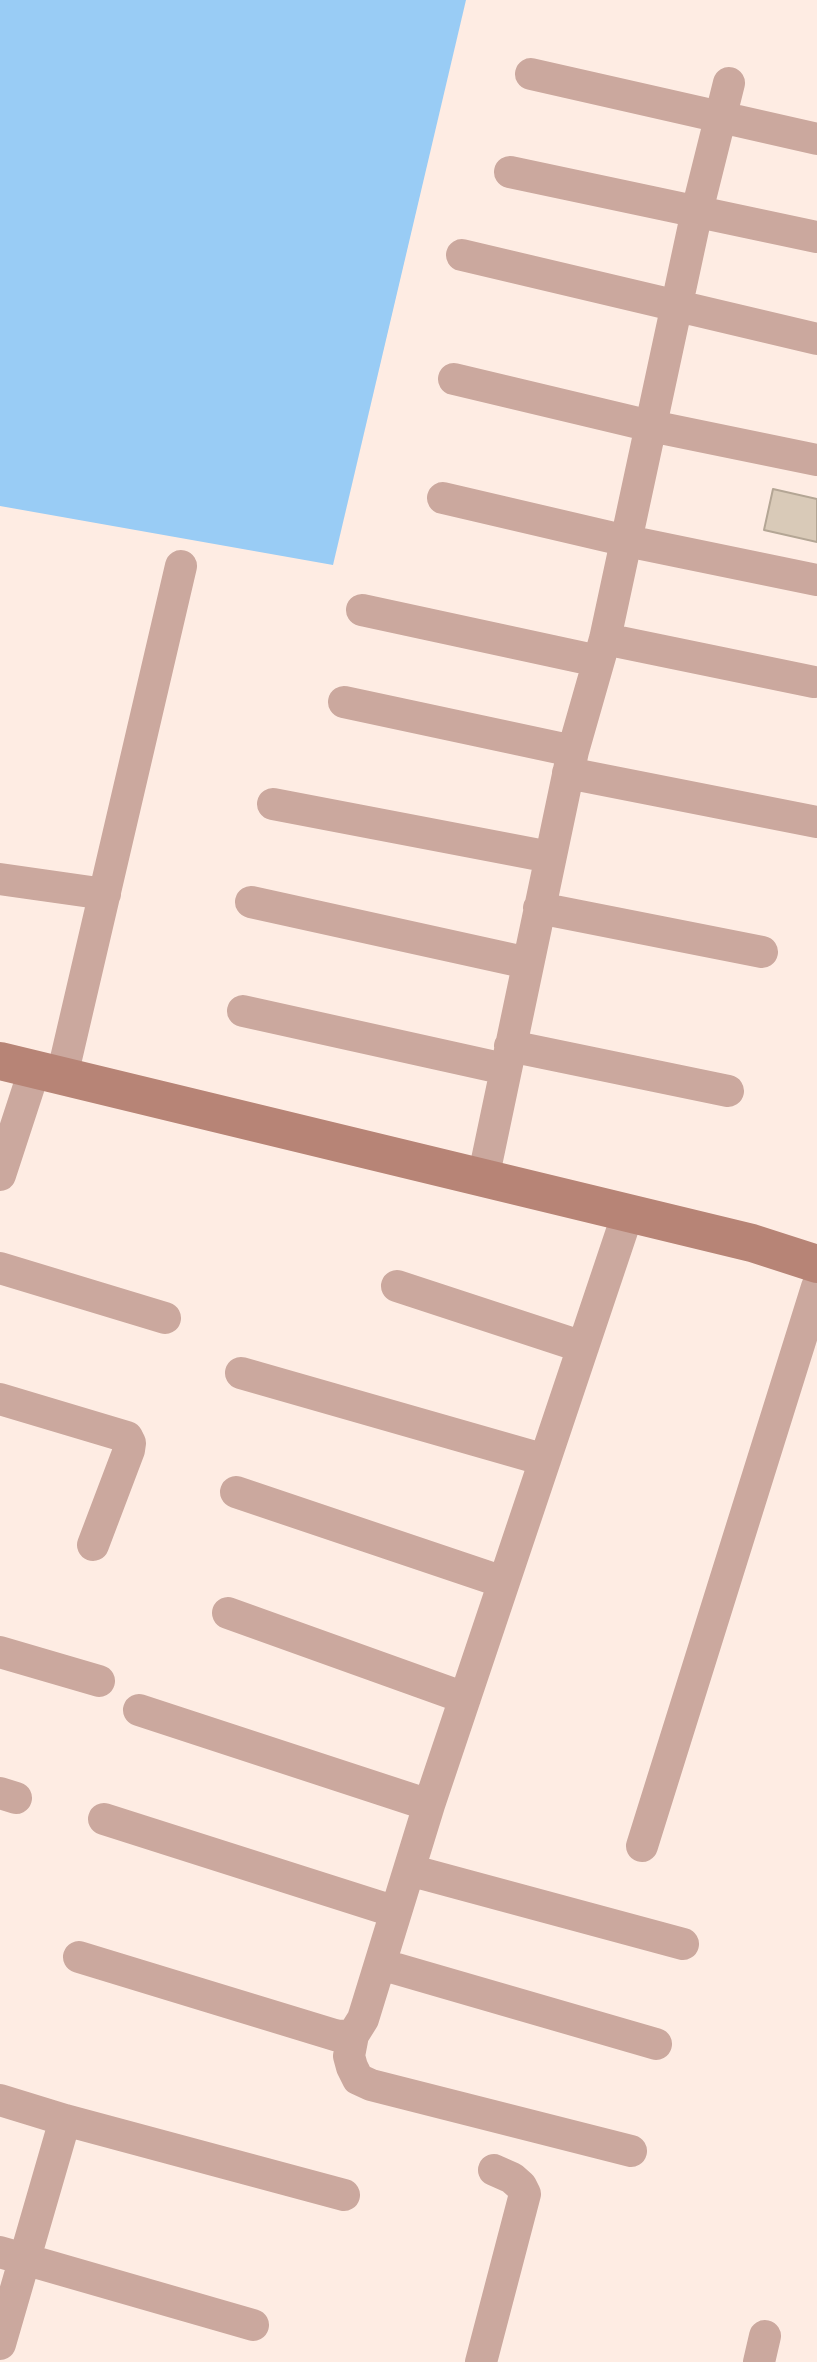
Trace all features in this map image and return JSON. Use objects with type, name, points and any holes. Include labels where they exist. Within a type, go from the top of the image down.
[{"type":"street","points":[[531,74],[817,139]]},
{"type":"street","points":[[483,1179],[570,762],[627,541],[697,211],[729,83]]},
{"type":"street","points":[[510,173],[817,237]]},
{"type":"street","points":[[463,255],[817,339]]},
{"type":"street","points":[[454,379],[651,426],[817,460]]},
{"type":"street","points":[[443,498],[627,541],[817,580]]},
{"type":"street","points":[[0,1175],[32,1069],[105,894],[181,566]]},
{"type":"street","points":[[362,610],[814,682]]},
{"type":"street","points":[[344,702],[570,762],[817,822]]},
{"type":"street","points":[[273,804],[550,857]]},
{"type":"street","points":[[0,878],[105,894]]},
{"type":"street","points":[[251,902],[528,963]]},
{"type":"street","points":[[539,908],[762,952]]},
{"type":"street","points":[[243,1011],[507,1057],[728,1091]]},
{"type":"street","points":[[32,1069],[752,1243],[817,1264]]},
{"type":"street","points":[[628,1213],[429,1805],[363,2019],[353,2035],[349,2056],[358,2079],[371,2085],[631,2151]]},
{"type":"street","points":[[0,1268],[165,1318]]},
{"type":"street","points":[[397,1286],[583,1346]]},
{"type":"street","points":[[642,1846],[817,1287]]},
{"type":"street","points":[[241,1373],[545,1460]]},
{"type":"street","points":[[0,1399],[127,1437],[130,1443],[129,1451],[93,1545]]},
{"type":"street","points":[[236,1492],[503,1582]]},
{"type":"street","points":[[228,1612],[466,1698]]},
{"type":"street","points":[[0,1652],[99,1681]]},
{"type":"street","points":[[139,1710],[429,1805]]},
{"type":"street","points":[[104,1819],[396,1912]]},
{"type":"street","points":[[409,1870],[683,1944]]},
{"type":"street","points":[[79,1957],[338,2036],[353,2035]]},
{"type":"street","points":[[380,1964],[656,2044]]},
{"type":"street","points":[[0,2100],[344,2195]]},
{"type":"street","points":[[0,2344],[12,2256],[65,2120]]},
{"type":"street","points":[[481,2362],[525,2194],[512,2178],[495,2170]]},
{"type":"street","points":[[12,2256],[253,2325]]},
{"type":"water","points":[[0,0],[466,0],[333,565],[0,506]]},
{"type":"building","points":[[773,489],[817,499],[817,542],[764,530]]}]
